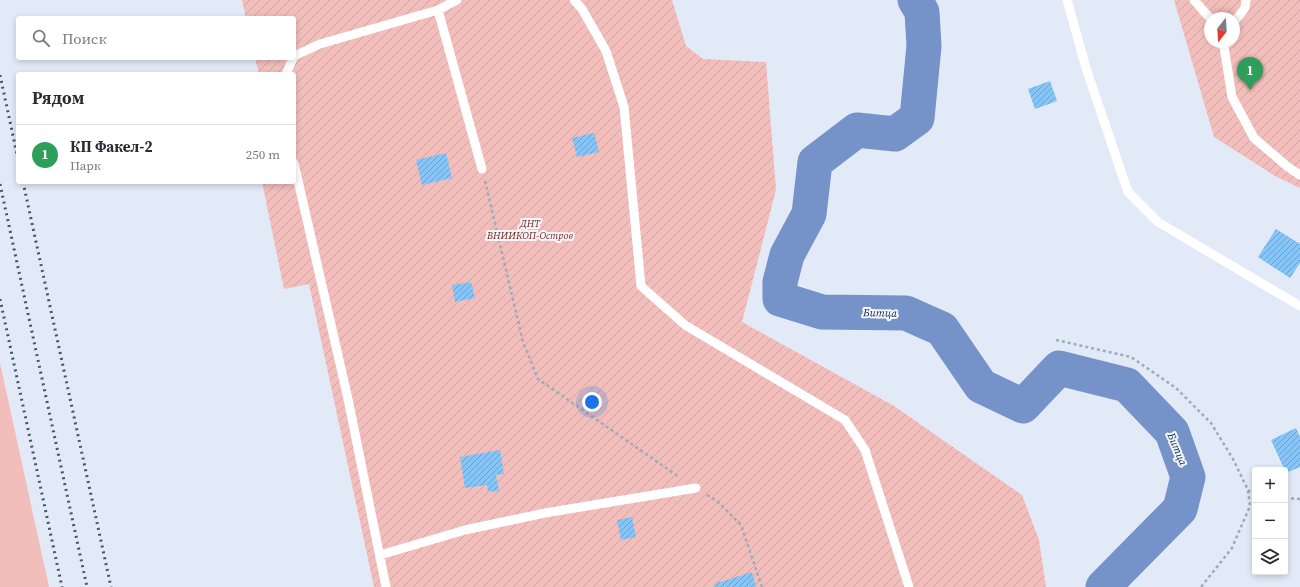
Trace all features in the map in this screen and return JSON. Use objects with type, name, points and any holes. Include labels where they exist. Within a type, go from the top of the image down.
[{"type":"lane","points":[[296,56],[320,44],[438,10],[457,0]]},
{"type":"lane","points":[[574,0],[582,9],[606,51],[624,107],[641,286],[685,325],[845,420],[865,450],[909,587]]},
{"type":"lane","points":[[1067,0],[1086,68],[1128,192],[1158,222],[1300,306]]},
{"type":"lane","points":[[1194,0],[1205,12]]},
{"type":"lane","points":[[1240,14],[1244,8],[1246,0]]},
{"type":"lane","points":[[438,10],[482,169]]},
{"type":"lane","points":[[1224,48],[1232,97],[1254,138],[1288,167],[1300,175]]},
{"type":"lane","points":[[287,72],[292,60]]},
{"type":"lane","points":[[296,172],[348,399],[386,587]]},
{"type":"lane","points":[[380,555],[465,530],[538,514],[696,488]]},
{"type":"path","points":[[482,169],[523,342],[538,379],[717,502],[741,525],[762,587]]},
{"type":"path","points":[[1056,340],[1131,357],[1176,388],[1211,422],[1233,459],[1248,490],[1250,506],[1232,548],[1201,587]]},
{"type":"path","points":[[1248,490],[1252,493]]},
{"type":"path","points":[[1288,498],[1300,499]]},
{"type":"green space","name":"ДНТ ВНИИКОП-Остров","points":[[242,0],[672,0],[686,46],[703,59],[766,62],[776,190],[742,322],[894,406],[1022,495],[1039,540],[1046,587],[374,587],[309,284],[284,289],[262,184],[296,184],[296,72],[258,72],[256,60],[296,60],[296,16],[246,16]]},
{"type":"green space","points":[[1174,0],[1300,0],[1300,188],[1275,176],[1214,137]]},
{"type":"green space","points":[[0,363],[49,587],[0,587]]},
{"type":"building","points":[[1050,81],[1057,101],[1035,109],[1028,89]]},
{"type":"building","points":[[594,133],[599,152],[577,157],[572,138]]},
{"type":"building","points":[[446,153],[452,178],[422,185],[416,160]]},
{"type":"building","points":[[1276,229],[1300,244],[1300,263],[1290,278],[1258,257]]},
{"type":"building","points":[[471,282],[475,298],[455,302],[452,285]]},
{"type":"building","points":[[1296,428],[1300,437],[1300,467],[1288,472],[1288,467],[1283,467],[1271,440]]},
{"type":"building","points":[[500,450],[504,474],[496,475],[499,491],[488,492],[487,485],[465,488],[460,457]]},
{"type":"building","points":[[632,517],[636,537],[621,540],[617,520]]},
{"type":"building","points":[[752,572],[756,587],[715,587],[714,584]]},
{"type":"waterway","name":"Битца","points":[[915,0],[922,12],[924,46],[917,118],[895,134],[857,130],[815,162],[809,214],[787,255],[780,282],[780,299],[822,312],[906,313],[942,329],[981,386],[1023,406],[1059,368],[1127,385],[1172,432],[1188,477],[1180,509],[1103,587]]},
{"type":"railway","points":[[0,75],[16,150]]},
{"type":"railway","points":[[0,184],[87,587]]},
{"type":"railway","points":[[23,184],[111,587]]},
{"type":"railway","points":[[0,299],[62,587]]},
{"type":"place","name":"КП Факел-2","points":[[1250,90]]}]
